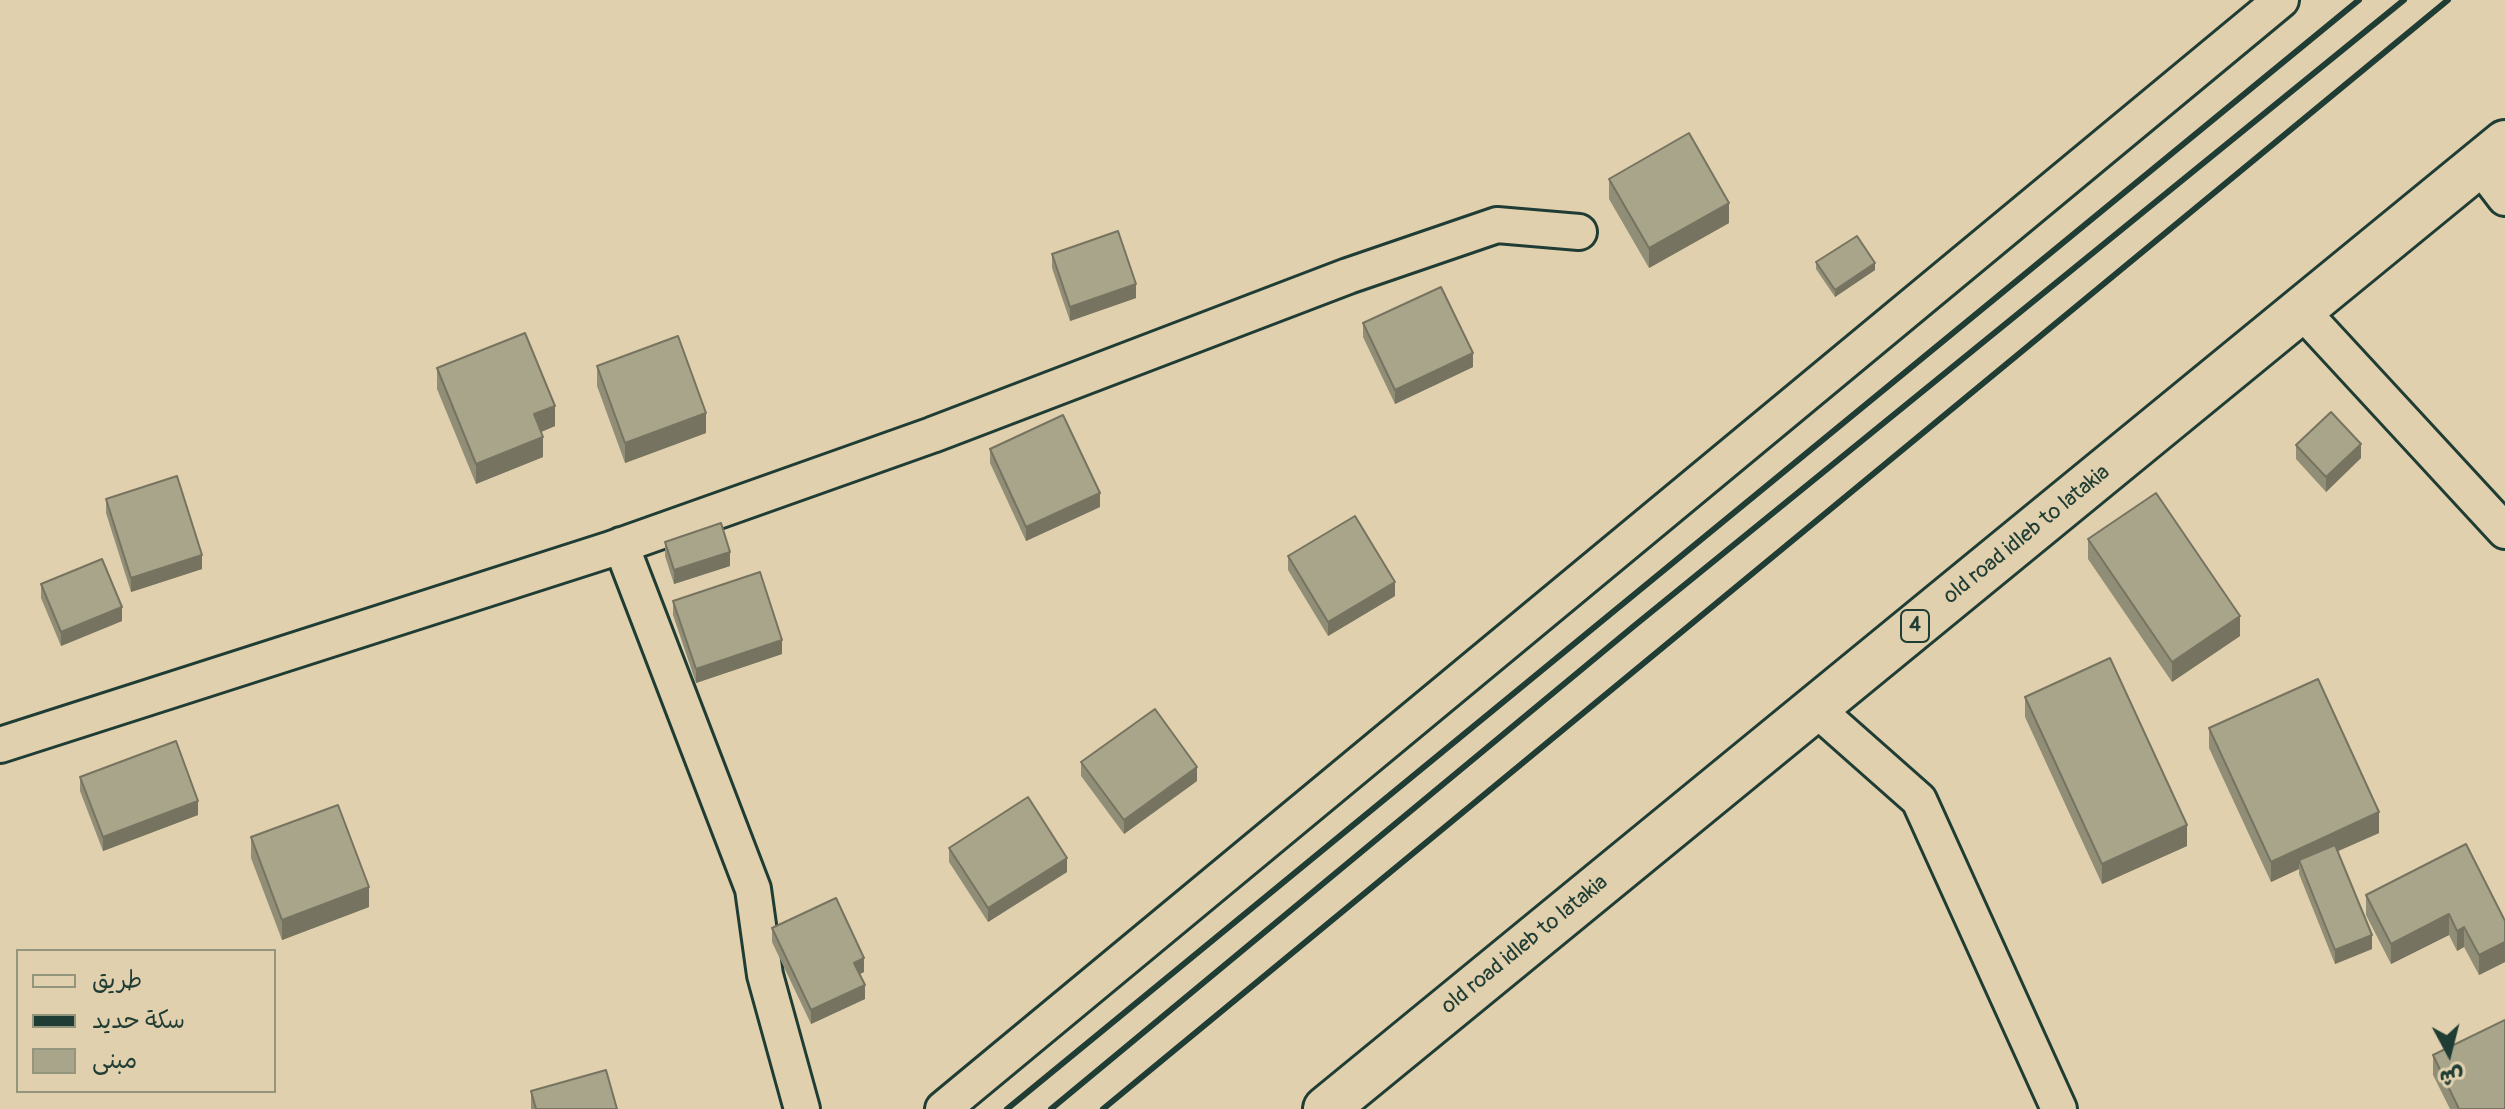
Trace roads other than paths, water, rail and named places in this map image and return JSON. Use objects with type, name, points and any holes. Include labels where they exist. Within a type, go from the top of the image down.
[{"type":"main road","name":"old road idleb to latakia","points":[[1326,1109],[2301,310],[2496,169]]},
{"type":"street","points":[[943,1109],[2281,0]]},
{"type":"street","points":[[0,745],[621,545],[932,435],[1348,276],[1497,225],[1579,232]]},
{"type":"street","points":[[2301,310],[2505,531]]},
{"type":"street","points":[[621,545],[753,889],[765,975],[802,1109]]},
{"type":"street","points":[[1815,708],[1919,800],[2059,1109]]},
{"type":"railway","points":[[1007,1109],[2359,0]]},
{"type":"railway","points":[[1051,1109],[1634,626],[2404,0]]},
{"type":"railway","points":[[1103,1109],[2448,0]]}]
